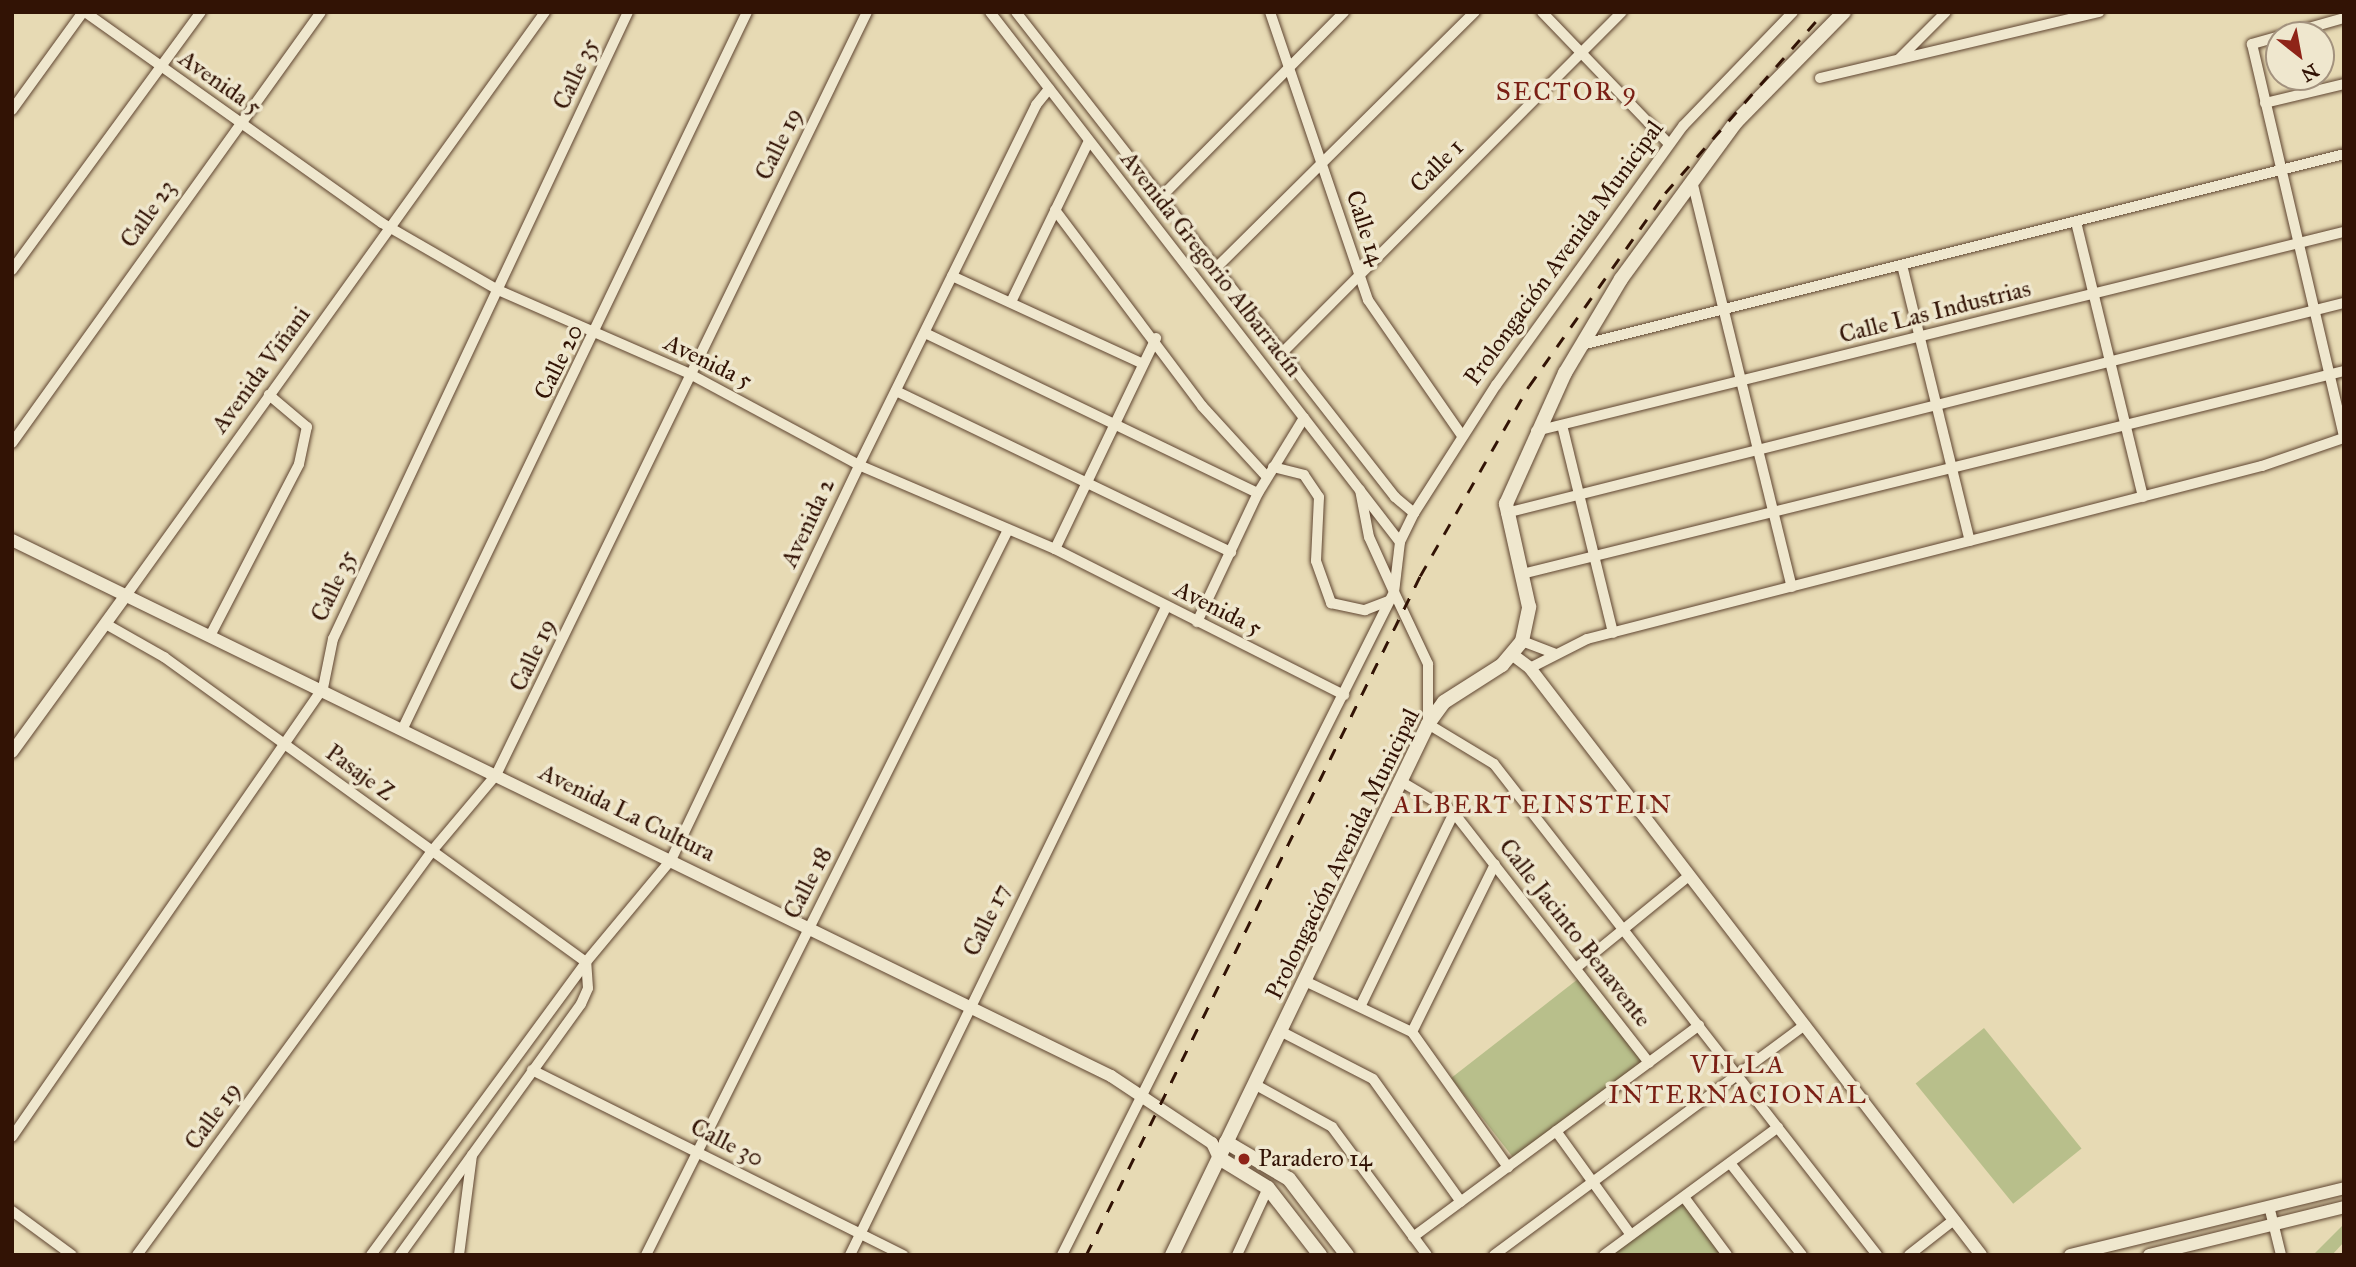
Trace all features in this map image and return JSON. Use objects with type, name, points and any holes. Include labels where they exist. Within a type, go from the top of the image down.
[{"type":"main road","points":[[1506,513],[1536,431],[1580,345],[1692,180],[1736,122],[1844,12]]},
{"type":"main road","name":"Prolongación Avenida Municipal","points":[[1172,1255],[1219,1158],[1219,1142],[1256,1085],[1428,724],[1444,702],[1513,655],[1522,641],[1529,616],[1522,575],[1506,513]]},
{"type":"main road","name":"Avenida La Cultura","points":[[1219,1142],[1289,1179],[1347,1255]]},
{"type":"main road","points":[[1219,1158],[1268,1188],[1320,1255]]},
{"type":"street","name":"Avenida 5","points":[[84,12],[390,226],[498,290],[690,374],[859,465],[1055,548],[1166,607],[1344,695]]},
{"type":"street","points":[[12,110],[84,12]]},
{"type":"street","points":[[12,270],[201,12]]},
{"type":"street","name":"Calle 23","points":[[12,443],[239,122],[321,12]]},
{"type":"street","name":"Avenida Viñani","points":[[12,752],[545,12]]},
{"type":"street","name":"Calle 35","points":[[12,1137],[323,688],[333,639],[628,12]]},
{"type":"street","name":"Calle 20","points":[[402,728],[596,334],[747,12]]},
{"type":"street","name":"Calle 19","points":[[137,1255],[432,851],[496,775],[867,12]]},
{"type":"street","name":"Avenida Gregorio Albarracín","points":[[990,12],[1400,542]]},
{"type":"street","name":"Avenida Gregorio Albarracín","points":[[1016,12],[1283,352],[1414,513]]},
{"type":"street","name":"Calle 14","points":[[1270,12],[1357,274],[1376,313],[1462,436]]},
{"type":"street","points":[[1162,197],[1344,12]]},
{"type":"street","points":[[1217,267],[1475,12]]},
{"type":"street","points":[[1542,12],[1669,144]]},
{"type":"street","name":"Calle 1","points":[[1283,352],[1357,274],[1622,12]]},
{"type":"street","name":"Prolongación Avenida Municipal","points":[[1391,596],[1400,542],[1414,513],[1462,436],[1669,144],[1793,12]]},
{"type":"street","points":[[1897,61],[1946,12]]},
{"type":"street","points":[[1820,78],[2099,12]]},
{"type":"street","points":[[1530,668],[1556,654],[1613,633],[2143,497],[2344,438],[2278,172],[2252,44],[2344,18]]},
{"type":"street","points":[[2265,103],[2344,84]]},
{"type":"street","name":"Avenida 2","points":[[371,1255],[586,962],[671,860],[859,465],[952,276],[1049,89]]},
{"type":"street","points":[[1011,302],[1089,141]]},
{"type":"street","points":[[1580,345],[2344,154]]},
{"type":"street","points":[[1692,180],[1792,587]]},
{"type":"street","points":[[1055,210],[1156,338],[1202,406],[1266,477]]},
{"type":"street","points":[[2076,222],[2143,497]]},
{"type":"street","name":"Calle Las Industrias","points":[[1536,431],[2344,232]]},
{"type":"street","points":[[1902,265],[1970,541]]},
{"type":"street","points":[[952,276],[1143,364]]},
{"type":"street","points":[[1506,513],[2344,303]]},
{"type":"street","points":[[925,333],[1258,493]]},
{"type":"street","points":[[1055,548],[1156,338]]},
{"type":"street","points":[[1522,575],[2344,371]]},
{"type":"street","points":[[896,391],[1231,552]]},
{"type":"street","points":[[211,634],[299,464],[307,428],[269,395]]},
{"type":"street","points":[[1197,622],[1266,477],[1304,418]]},
{"type":"street","points":[[1562,425],[1613,633]]},
{"type":"street","points":[[1273,467],[1304,475],[1319,497],[1316,561],[1331,603],[1364,610],[1391,596]]},
{"type":"street","points":[[1360,490],[1369,537],[1391,596],[1428,664],[1428,724],[1494,764],[1877,1255]]},
{"type":"street","name":"Calle 18","points":[[646,1255],[1008,530]]},
{"type":"street","name":"Avenida La Cultura","points":[[12,540],[323,688],[496,775],[969,1004],[1145,1096],[1219,1142]]},
{"type":"street","points":[[1062,1255],[1145,1096],[1391,596]]},
{"type":"street","name":"Calle 17","points":[[850,1255],[969,1004],[1166,607]]},
{"type":"street","name":"Pasaje Z","points":[[106,624],[164,657],[586,962]]},
{"type":"street","points":[[1522,641],[1556,654]]},
{"type":"street","points":[[1513,655],[1530,668],[1981,1255]]},
{"type":"street","name":"Calle Jacinto Benavente","points":[[1402,782],[1454,813],[1649,1062]]},
{"type":"street","points":[[1361,1005],[1454,813]]},
{"type":"street","points":[[1412,1032],[1495,864]]},
{"type":"street","points":[[1576,968],[1689,876]]},
{"type":"street","points":[[400,1255],[586,995],[586,962]]},
{"type":"street","points":[[1307,982],[1361,1005],[1412,1032],[1508,1167]]},
{"type":"street","points":[[1413,1237],[1699,1025]]},
{"type":"street","points":[[1494,1255],[1805,1025]]},
{"type":"street","points":[[1282,1031],[1373,1079],[1461,1202]]},
{"type":"street","name":"Calle 30","points":[[532,1070],[903,1255]]},
{"type":"street","points":[[507,1071],[508,1101]]},
{"type":"street","points":[[1256,1085],[1332,1127],[1427,1255]]},
{"type":"street","points":[[1604,1255],[1778,1127]]},
{"type":"street","points":[[1556,1131],[1631,1235]]},
{"type":"street","points":[[458,1255],[472,1154]]},
{"type":"street","points":[[1730,1163],[1802,1255]]},
{"type":"street","points":[[1239,1254],[1268,1188]]},
{"type":"street","points":[[2070,1255],[2344,1188]]},
{"type":"street","points":[[1684,1197],[1727,1255]]},
{"type":"street","points":[[2269,1206],[2281,1255]]},
{"type":"street","points":[[2149,1255],[2344,1207]]},
{"type":"street","points":[[12,1211],[72,1255]]},
{"type":"street","points":[[1909,1255],[1955,1219]]},
{"type":"green space","points":[[1578,979],[1642,1061],[1515,1160],[1451,1078]]},
{"type":"green space","points":[[1984,1028],[2082,1148],[2013,1204],[1916,1083]]},
{"type":"green space","points":[[1683,1203],[1721,1255],[1612,1255]]},
{"type":"green space","points":[[2344,1224],[2344,1242],[2332,1255],[2313,1255]]},
{"type":"railway","points":[[1086,1255],[1420,576],[1529,386],[1665,193],[1824,12]]},
{"type":"place","name":"Paradero 14","points":[[1244,1159]]},
{"type":"district","name":"SECTOR 9","points":[[1567,92]]},
{"type":"district","name":"ALBERT EINSTEIN","points":[[1533,805]]},
{"type":"district","name":"VILLA INTERNACIONAL","points":[[1738,1080]]}]
